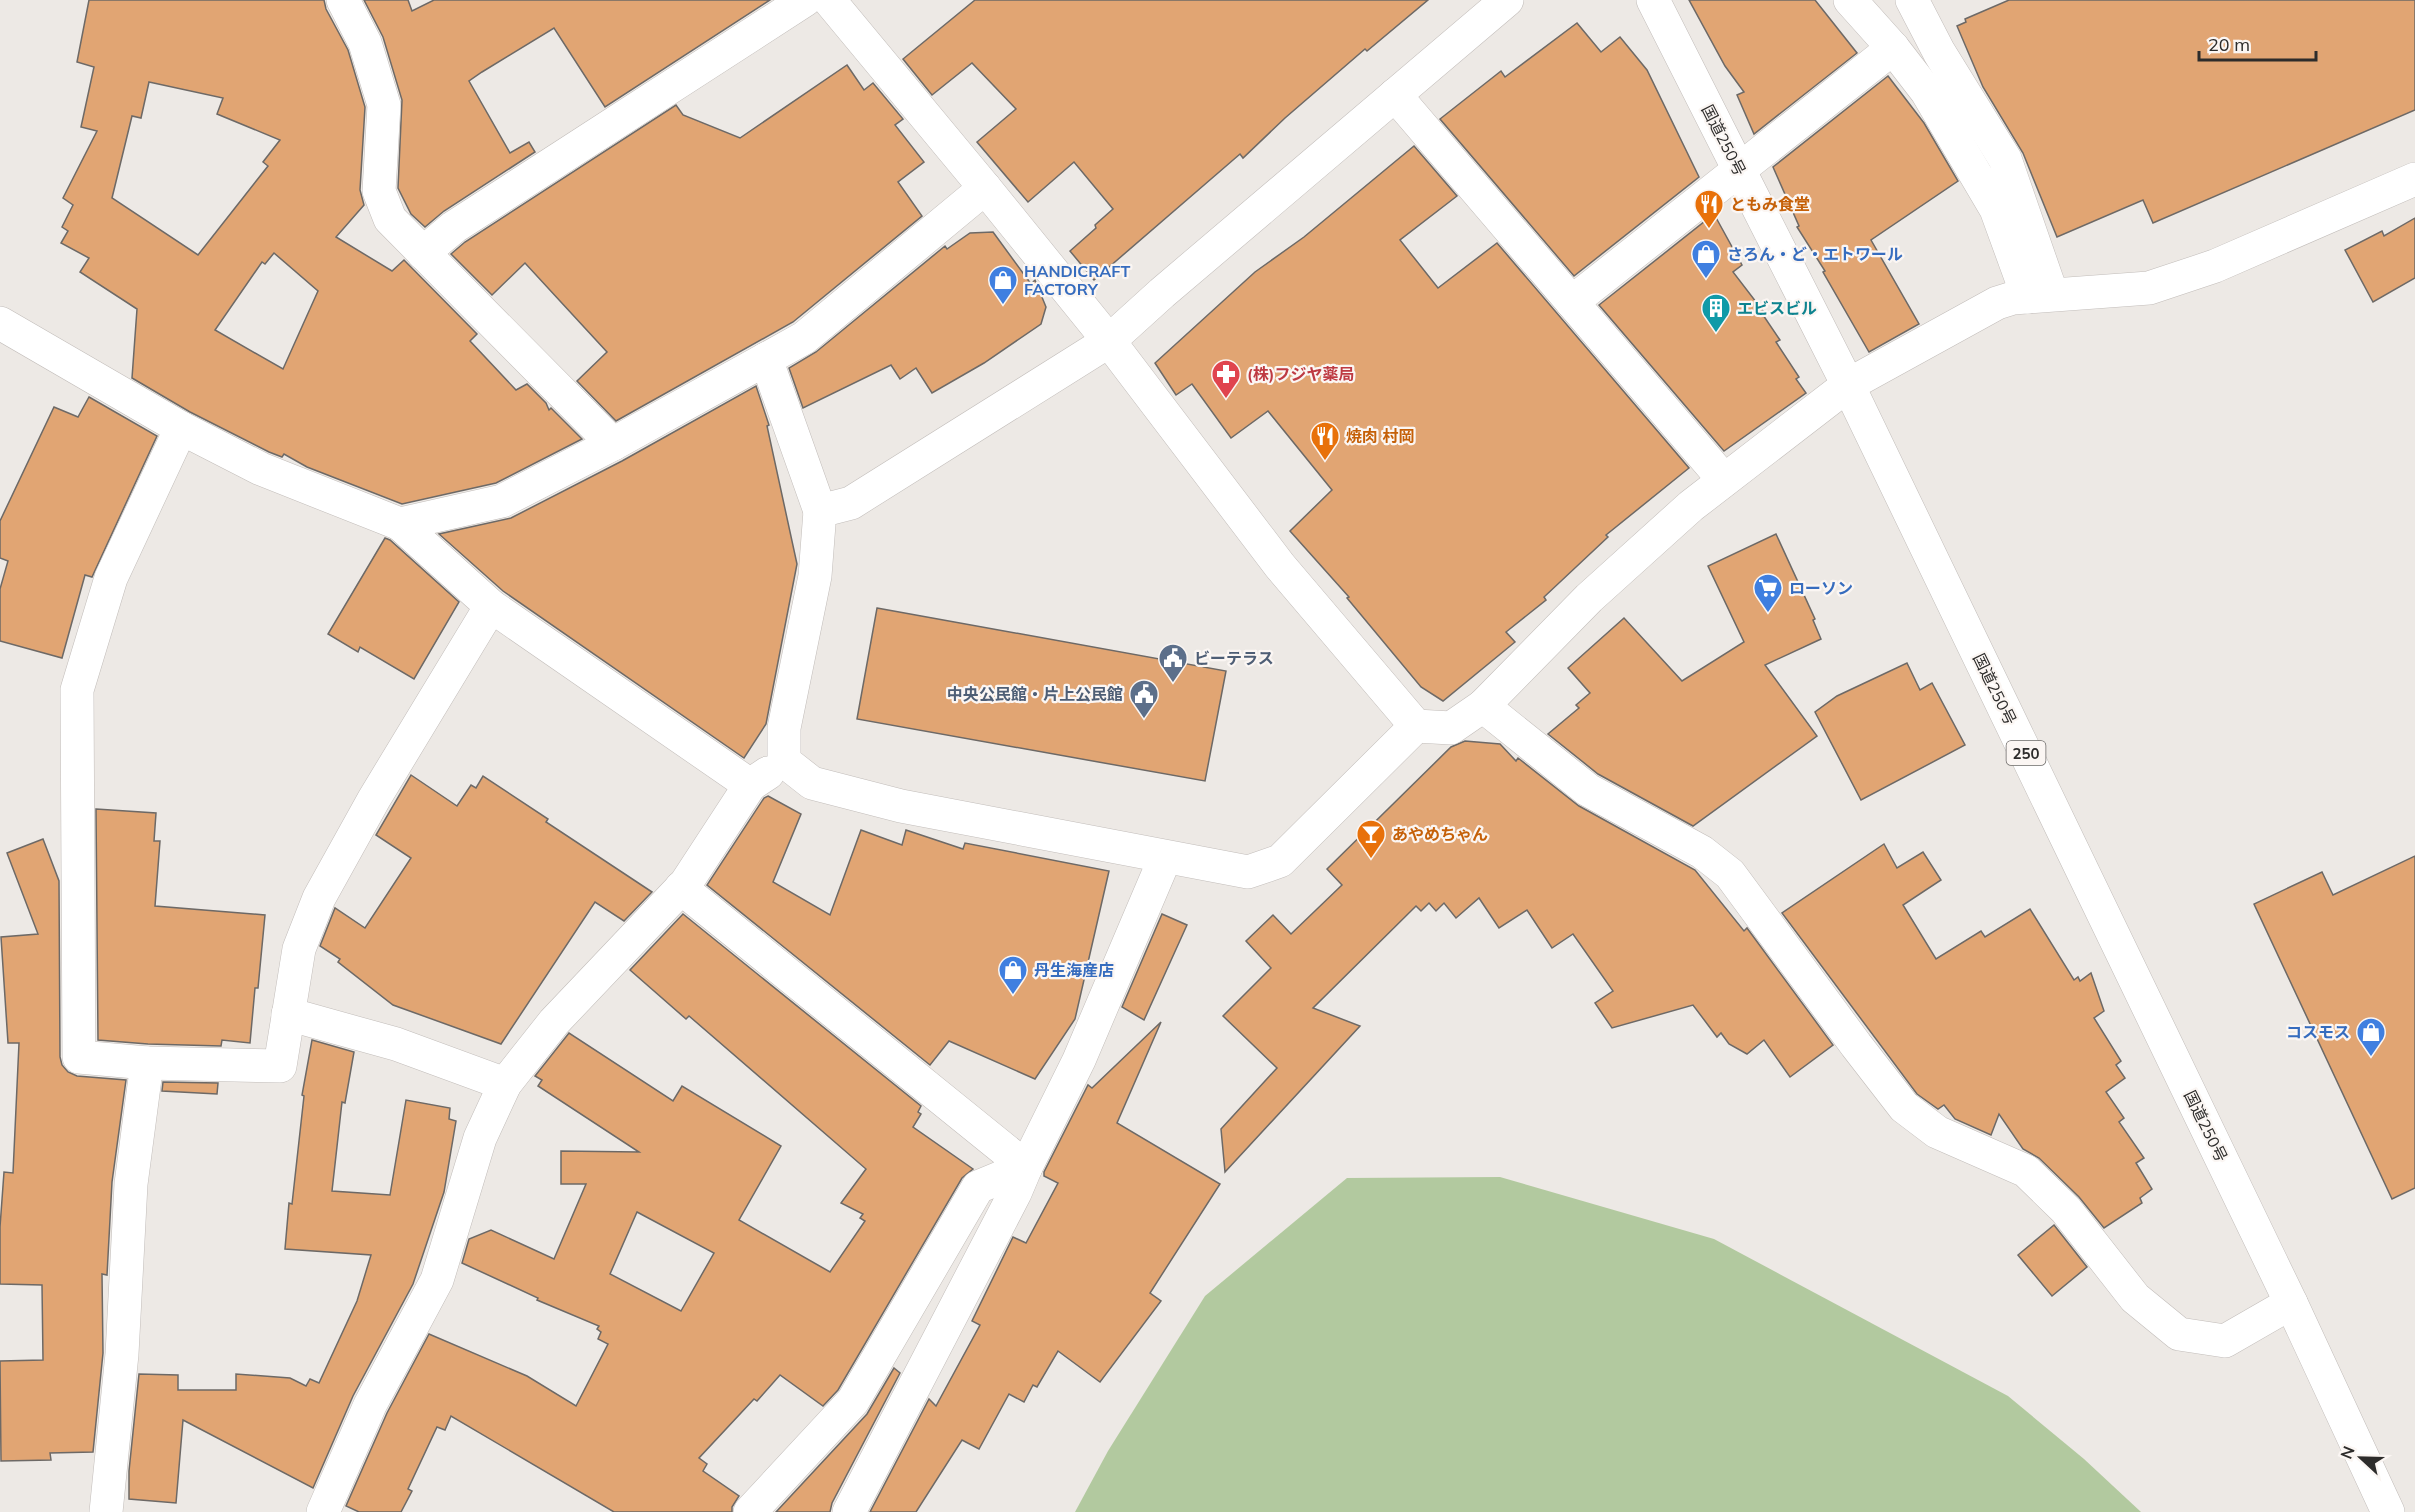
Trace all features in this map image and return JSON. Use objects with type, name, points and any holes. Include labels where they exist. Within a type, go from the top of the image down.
[{"type":"main road","points":[[343,0],[365,43],[384,105],[379,191],[390,219],[613,444]]},
{"type":"main road","points":[[423,253],[454,227],[805,0]]},
{"type":"main road","points":[[829,0],[1109,341],[1280,566],[1416,726],[1451,728],[1484,706],[1589,598],[1691,506],[1724,480],[1848,385],[1997,303],[2149,288],[2215,266],[2415,179]]},
{"type":"main road","points":[[820,511],[851,503],[1109,341],[1162,293],[1507,0]]},
{"type":"main road","name":"国道250号","points":[[1653,0],[1848,385],[2291,1304],[2388,1512]]},
{"type":"main road","points":[[1850,0],[1893,48],[1927,92],[1996,209],[2040,297]]},
{"type":"main road","points":[[1912,0],[1939,52],[2005,159],[2040,297]]},
{"type":"main road","points":[[1572,302],[1893,48]]},
{"type":"main road","points":[[1395,95],[1724,480]]},
{"type":"main road","points":[[400,524],[502,501],[613,444],[804,338],[985,188]]},
{"type":"main road","points":[[0,322],[181,428],[261,469],[400,524],[491,606],[750,785]]},
{"type":"main road","points":[[766,359],[820,511],[814,576],[784,728],[784,761]]},
{"type":"main road","points":[[181,428],[111,578],[77,690],[79,1057],[147,1063],[280,1066],[299,949],[320,898],[374,799],[491,606]]},
{"type":"main road","points":[[1484,706],[1588,790],[1702,852],[1730,874],[1904,1107],[1937,1131],[2026,1171],[2066,1210],[2135,1298],[2179,1335],[2224,1341],[2291,1304]]},
{"type":"main road","points":[[784,761],[812,783],[901,806],[1248,873],[1280,861],[1416,726]]},
{"type":"main road","points":[[323,1512],[370,1405],[437,1280],[480,1138],[505,1084],[554,1022],[681,888],[750,785],[784,761]]},
{"type":"main road","points":[[849,1512],[1015,1193],[1079,1060],[1165,858]]},
{"type":"main road","points":[[681,888],[1026,1167]]},
{"type":"main road","points":[[288,1014],[396,1044],[505,1084]]},
{"type":"main road","points":[[106,1512],[122,1354],[131,1184],[147,1063]]},
{"type":"main road","points":[[750,1512],[853,1401],[978,1187],[1026,1167]]},
{"type":"green space","points":[[1500,1177],[1714,1239],[2008,1396],[2084,1459],[2141,1512],[1075,1512],[1108,1451],[1205,1296],[1347,1178]]},
{"type":"building","points":[[89,0],[324,0],[326,9],[348,50],[365,107],[360,190],[364,205],[336,237],[392,271],[404,260],[477,334],[470,341],[516,390],[527,384],[546,403],[549,410],[551,408],[582,439],[496,483],[402,504],[307,467],[284,454],[282,457],[269,452],[190,412],[132,378],[137,309],[80,272],[89,258],[61,243],[68,231],[62,227],[73,205],[63,198],[97,131],[81,127],[94,67],[77,62]],"holes":[[[149,82],[223,98],[217,114],[280,140],[263,162],[268,166],[198,255],[112,198],[132,116],[141,118]],[[274,253],[318,291],[283,369],[215,330],[262,262],[265,264]]]},
{"type":"building","points":[[364,0],[408,0],[412,11],[434,0],[770,0],[605,107],[554,28],[482,72],[469,81],[510,153],[529,142],[535,152],[444,211],[425,227],[411,214],[398,188],[402,100],[383,37]]},
{"type":"building","points":[[975,0],[1428,0],[1367,51],[1365,49],[1285,118],[1243,158],[1240,154],[1094,280],[1070,251],[1113,209],[1074,162],[1028,202],[977,142],[1016,109],[972,63],[932,95],[903,59]]},
{"type":"building","points":[[1689,0],[1815,0],[1857,53],[1754,134],[1737,95],[1744,92],[1725,66]]},
{"type":"building","points":[[2009,0],[2415,0],[2415,110],[2153,223],[2143,200],[2057,237],[2023,153],[1983,87],[1957,26],[1966,22],[1965,19]]},
{"type":"building","points":[[1577,23],[1601,52],[1620,37],[1647,70],[1699,177],[1574,276],[1440,119],[1501,71],[1505,77]]},
{"type":"building","points":[[847,65],[864,90],[873,83],[903,119],[895,125],[924,162],[898,182],[922,216],[793,322],[616,421],[577,381],[607,352],[525,263],[492,295],[451,254],[465,242],[676,105],[683,115],[740,138]]},
{"type":"building","points":[[1888,76],[1924,123],[1958,181],[1871,240],[1919,324],[1869,352],[1823,272],[1825,271],[1797,227],[1799,226],[1773,167]]},
{"type":"building","points":[[1414,146],[1457,196],[1400,240],[1438,288],[1497,243],[1689,468],[1606,535],[1608,537],[1544,597],[1546,600],[1506,632],[1515,642],[1443,701],[1421,687],[1347,598],[1349,597],[1290,531],[1332,490],[1268,411],[1231,438],[1192,384],[1176,395],[1155,363],[1255,272],[1304,237]]},
{"type":"building","points":[[1714,214],[1742,265],[1733,272],[1763,311],[1761,312],[1780,340],[1776,342],[1799,377],[1796,379],[1806,393],[1724,451],[1599,305]]},
{"type":"building","points":[[2415,218],[2415,278],[2373,302],[2345,250],[2382,231],[2384,236]]},
{"type":"building","points":[[993,232],[1031,284],[1035,280],[1046,307],[1041,324],[984,363],[932,393],[916,368],[900,379],[891,365],[803,408],[789,368],[816,352],[945,246],[947,249],[970,233]]},
{"type":"building","points":[[756,386],[769,425],[767,426],[797,564],[766,724],[744,758],[503,591],[439,534],[511,518],[622,461]]},
{"type":"building","points":[[89,397],[157,436],[92,577],[85,575],[62,658],[0,641],[0,589],[8,561],[0,558],[0,521],[54,407],[78,417]]},
{"type":"building","points":[[1776,534],[1815,619],[1813,620],[1821,639],[1765,665],[1817,736],[1693,826],[1598,774],[1548,734],[1579,708],[1576,705],[1590,693],[1568,668],[1624,618],[1682,681],[1744,642],[1708,566]]},
{"type":"building","points":[[385,538],[459,602],[414,679],[360,647],[358,652],[328,634]]},
{"type":"building","points":[[877,608],[1226,671],[1205,781],[857,719]]},
{"type":"building","points":[[1907,663],[1920,690],[1932,683],[1965,745],[1861,800],[1815,712],[1837,696]]},
{"type":"building","points":[[1465,741],[1500,744],[1516,761],[1518,758],[1579,806],[1695,870],[1744,931],[1747,928],[1833,1045],[1790,1077],[1764,1040],[1747,1054],[1729,1044],[1721,1033],[1717,1037],[1693,1005],[1612,1028],[1595,1003],[1613,991],[1573,934],[1552,948],[1527,910],[1499,928],[1479,898],[1456,918],[1444,903],[1436,911],[1429,903],[1421,911],[1416,906],[1313,1008],[1360,1026],[1225,1172],[1221,1129],[1277,1068],[1223,1016],[1271,968],[1246,941],[1273,915],[1291,934],[1342,885],[1327,869],[1451,747]]},
{"type":"building","points":[[411,775],[457,806],[471,785],[476,788],[483,776],[548,819],[546,822],[652,892],[624,921],[595,902],[501,1044],[393,1005],[338,962],[340,959],[320,946],[335,908],[365,928],[411,858],[376,835]]},
{"type":"building","points":[[768,796],[801,814],[773,882],[830,915],[861,830],[902,845],[906,830],[963,849],[965,843],[1109,871],[1075,1019],[1035,1079],[949,1041],[930,1065],[707,885],[764,798]]},
{"type":"building","points":[[96,809],[156,813],[154,841],[160,841],[155,906],[265,915],[250,1043],[222,1040],[221,1046],[98,1040]]},
{"type":"building","points":[[43,839],[59,881],[60,1057],[62,1065],[68,1072],[77,1076],[126,1080],[112,1182],[107,1275],[102,1274],[103,1353],[93,1452],[50,1453],[51,1460],[1,1461],[0,1361],[43,1360],[42,1285],[0,1284],[0,1227],[4,1172],[13,1173],[19,1043],[8,1043],[1,937],[38,934],[7,853]]},
{"type":"building","points":[[1884,844],[1897,868],[1923,852],[1941,880],[1903,905],[1936,959],[1981,931],[1985,937],[2030,909],[2074,980],[2078,977],[2080,981],[2091,973],[2104,1011],[2094,1018],[2121,1061],[2116,1065],[2125,1078],[2106,1092],[2124,1118],[2119,1122],[2144,1158],[2136,1163],[2152,1189],[2140,1198],[2142,1203],[2104,1228],[2079,1197],[2039,1158],[2023,1149],[1999,1114],[1991,1135],[1955,1119],[1944,1105],[1938,1109],[1917,1094],[1782,913]]},
{"type":"building","name":"コスモス","points":[[2415,856],[2415,1188],[2392,1199],[2254,904],[2322,872],[2333,895]]},
{"type":"building","points":[[683,914],[921,1106],[918,1112],[921,1114],[913,1127],[973,1169],[962,1178],[838,1390],[823,1406],[780,1375],[757,1401],[754,1399],[699,1458],[707,1464],[703,1471],[739,1496],[732,1507],[732,1512],[614,1512],[451,1416],[445,1430],[437,1427],[408,1489],[412,1491],[401,1512],[359,1512],[346,1506],[387,1413],[429,1334],[527,1376],[576,1406],[608,1344],[598,1339],[601,1332],[597,1329],[599,1326],[537,1300],[538,1298],[462,1263],[469,1239],[491,1230],[554,1259],[586,1184],[561,1184],[561,1151],[639,1152],[538,1086],[542,1080],[535,1076],[569,1033],[673,1101],[682,1086],[781,1146],[739,1220],[830,1272],[865,1221],[860,1218],[863,1214],[841,1203],[866,1169],[689,1016],[686,1019],[630,970]],"holes":[[[637,1212],[714,1253],[681,1311],[610,1274]]]},
{"type":"building","points":[[1162,914],[1187,925],[1144,1020],[1122,1007]]},
{"type":"building","points":[[1161,1022],[1117,1123],[1220,1184],[1150,1293],[1161,1301],[1100,1382],[1058,1351],[1037,1387],[1033,1385],[1024,1402],[1009,1394],[979,1449],[962,1440],[916,1512],[870,1512],[929,1399],[936,1406],[980,1325],[972,1321],[1013,1237],[1026,1243],[1058,1183],[1044,1176],[1044,1172],[1088,1085],[1092,1088]]},
{"type":"building","points":[[312,1040],[354,1052],[345,1103],[342,1102],[332,1191],[390,1195],[406,1100],[450,1108],[449,1119],[456,1121],[444,1192],[413,1284],[353,1396],[313,1488],[183,1420],[176,1503],[129,1499],[129,1471],[139,1374],[178,1375],[178,1390],[236,1390],[236,1374],[290,1378],[306,1386],[310,1379],[319,1383],[357,1301],[371,1255],[285,1249],[304,1096],[302,1095]]},
{"type":"building","points":[[163,1082],[218,1083],[217,1094],[162,1091]]},
{"type":"building","points":[[2054,1225],[2087,1267],[2052,1296],[2018,1255]]},
{"type":"building","points":[[894,1368],[900,1373],[832,1503],[830,1512],[776,1512],[867,1414]]},
{"type":"place","name":"ともみ食堂","points":[[1709,230]]},
{"type":"place","name":"さろん・ど・エトワール","points":[[1706,280]]},
{"type":"place","name":"HANDICRAFT FACTORY","points":[[1003,306]]},
{"type":"place","name":"エビスビル","points":[[1716,334]]},
{"type":"place","name":"(株)フジヤ薬局","points":[[1226,400]]},
{"type":"place","name":"焼肉 村岡","points":[[1325,462]]},
{"type":"place","name":"ローソン","points":[[1768,614]]},
{"type":"place","name":"ビーテラス","points":[[1173,684]]},
{"type":"place","name":"中央公民館・片上公民館","points":[[1144,720]]},
{"type":"place","name":"あやめちゃん","points":[[1371,860]]},
{"type":"place","name":"丹生海産店","points":[[1013,996]]},
{"type":"place","name":"コスモス","points":[[2371,1058]]}]
